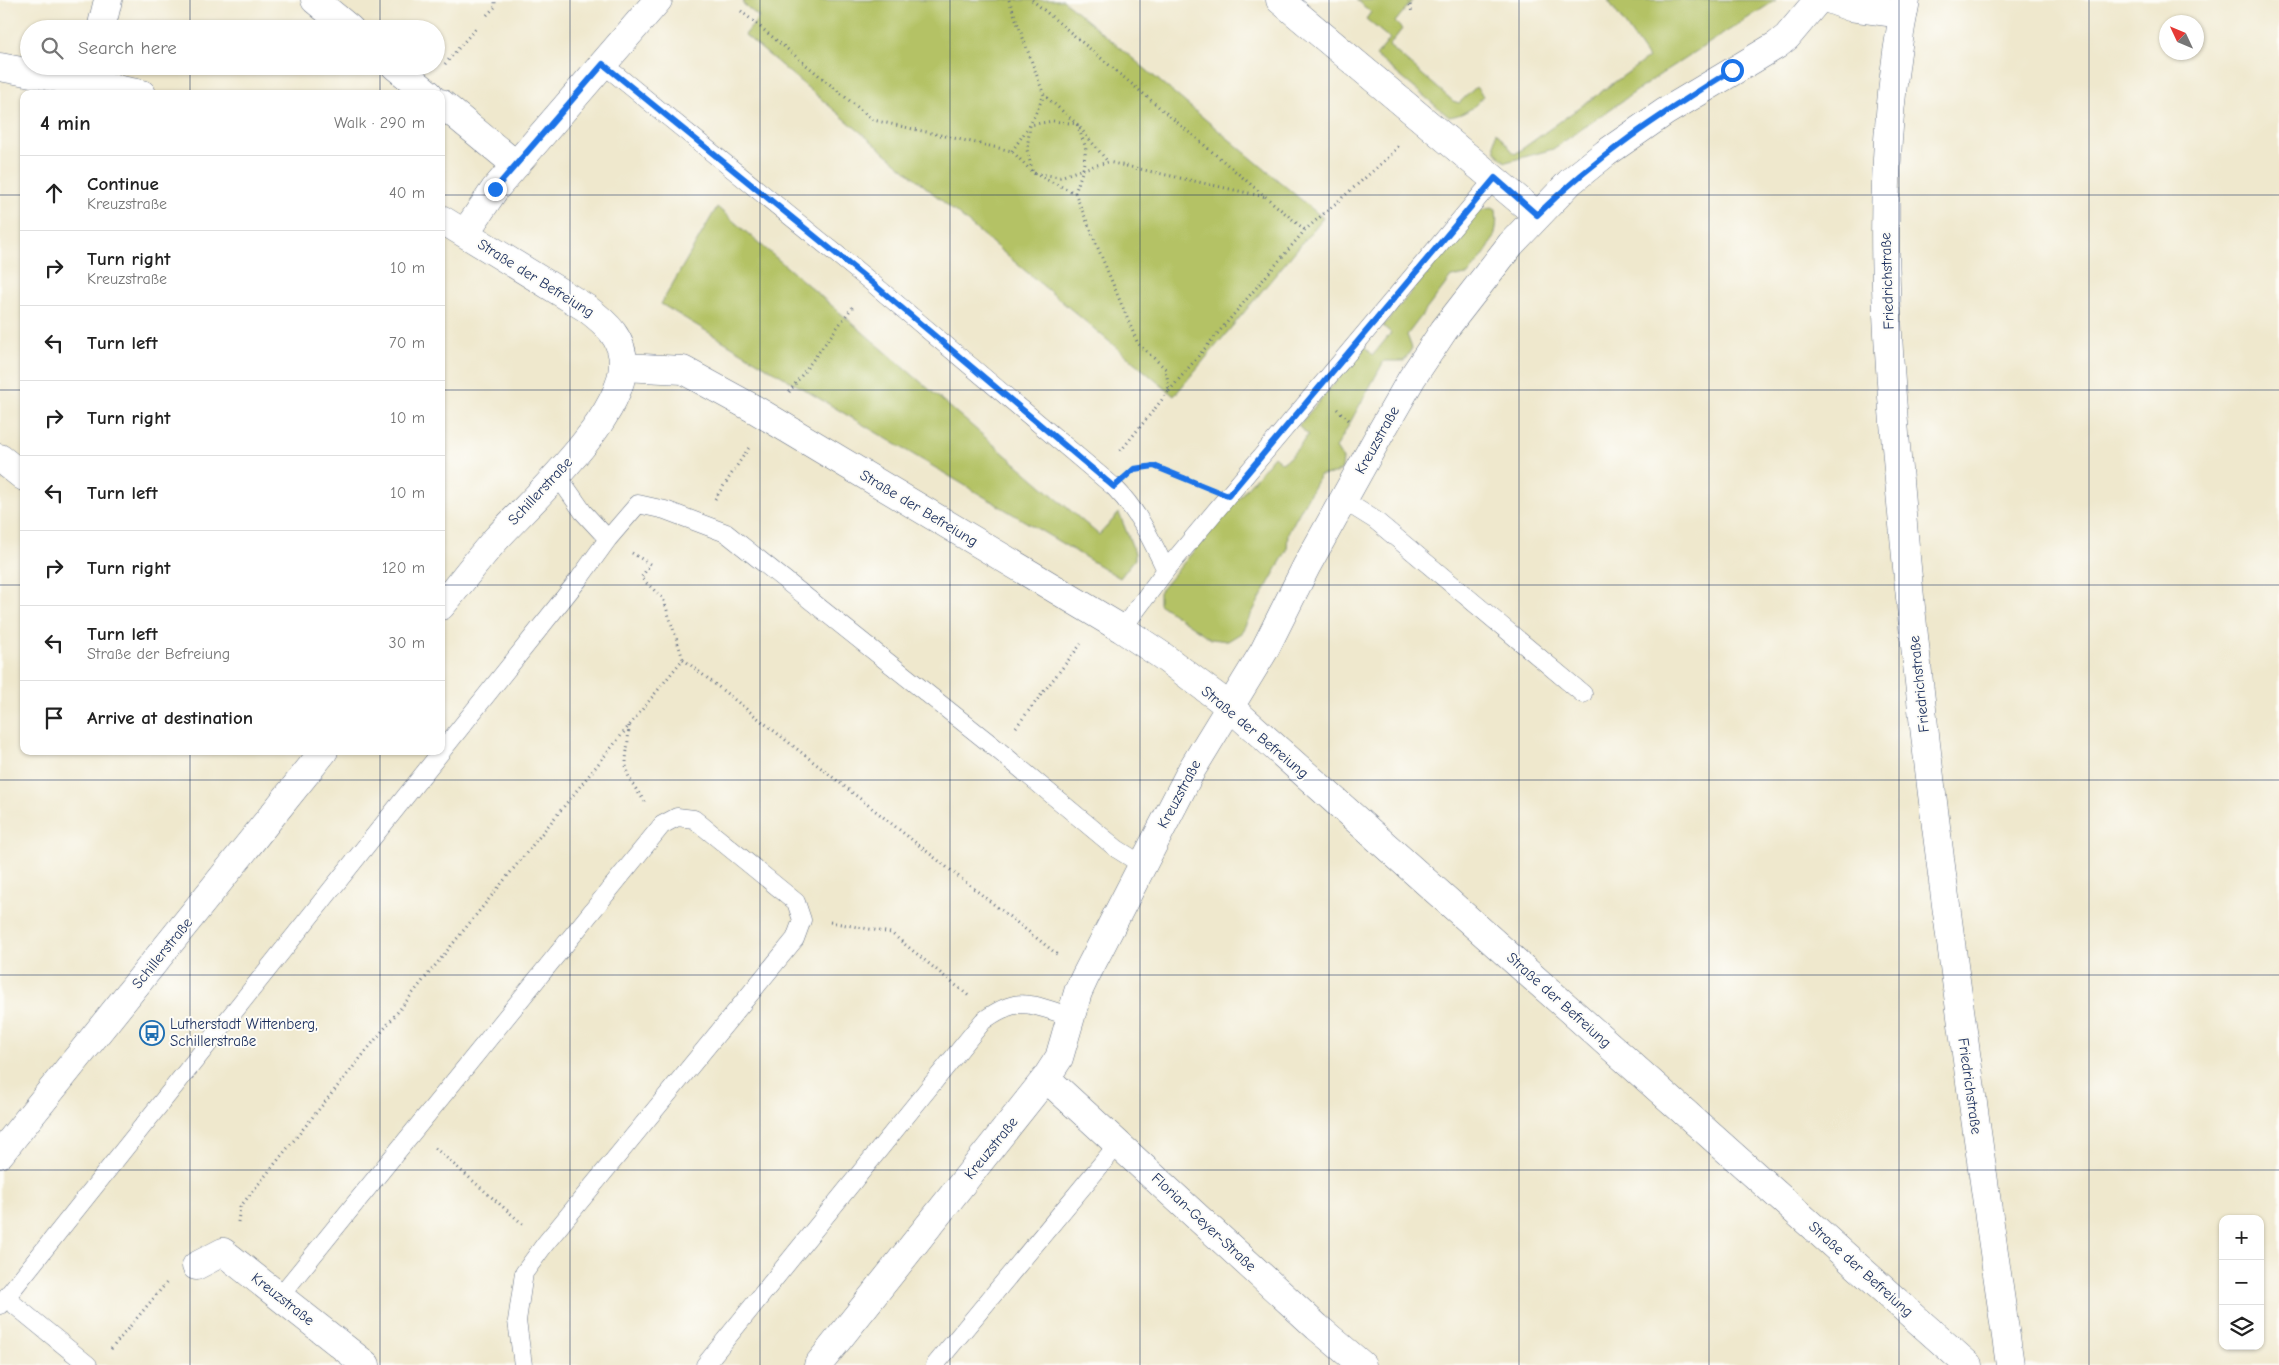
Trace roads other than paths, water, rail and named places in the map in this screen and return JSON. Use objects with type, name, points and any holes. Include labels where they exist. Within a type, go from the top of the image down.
[{"type":"street","points":[[103,20],[108,0]]},
{"type":"street","points":[[315,0],[339,20]]},
{"type":"street","name":"Straße der Befreiung","points":[[465,233],[495,189],[658,0]]},
{"type":"street","points":[[1280,0],[1537,215]]},
{"type":"street","name":"Kreuzstraße","points":[[818,1365],[1060,1058],[1067,1037],[1070,1016],[1085,977],[1141,864],[1192,769],[1264,651],[1306,567],[1403,393],[1439,338],[1511,244],[1570,182],[1606,153],[1665,112],[1777,45],[1797,26],[1818,0]]},
{"type":"street","points":[[1831,0],[1850,7],[1904,7]]},
{"type":"street","name":"Friedrichstraße","points":[[1904,7],[1891,102],[1884,228],[1885,278],[1895,437],[1926,750],[1949,937],[2010,1365]]},
{"type":"street","points":[[0,67],[20,69]]},
{"type":"street","points":[[93,75],[132,90]]},
{"type":"street","points":[[407,75],[424,90]]},
{"type":"street","points":[[445,107],[516,165]]},
{"type":"street","name":"Straße der Befreiung","points":[[445,221],[586,308],[605,322],[615,334],[621,348],[623,366],[683,370],[756,410],[1122,629],[1161,655],[1229,706],[1968,1365]]},
{"type":"street","name":"Schillerstraße","points":[[445,601],[495,541],[558,476],[592,433],[618,388],[623,366]]},
{"type":"street","points":[[0,458],[20,474]]},
{"type":"street","name":"Schillerstraße","points":[[0,1154],[321,755]]},
{"type":"street","name":"Florian-Geyer-Straße","points":[[1046,1078],[1119,1143],[1317,1327],[1362,1365]]},
{"type":"street","name":"Kreuzstraße","points":[[196,1266],[223,1252],[366,1365]]},
{"type":"lane","points":[[603,64],[871,282],[1101,475],[1129,502],[1140,518],[1166,570]]},
{"type":"lane","points":[[1122,629],[1166,570],[1495,178]]},
{"type":"lane","points":[[558,476],[583,512],[608,538]]},
{"type":"lane","points":[[1343,500],[1375,520],[1583,694]]},
{"type":"lane","points":[[445,746],[560,602],[608,538],[638,504],[665,510],[726,533],[998,750],[1110,844],[1141,864]]},
{"type":"lane","points":[[95,1364],[3,1301],[438,755]]},
{"type":"lane","points":[[280,1296],[662,825],[677,817],[694,819],[796,902],[802,920],[795,939],[524,1273],[517,1321],[524,1365]]},
{"type":"lane","points":[[705,1365],[983,1021],[1000,1008],[1017,1003],[1070,1016]]},
{"type":"lane","points":[[935,1365],[1119,1143]]},
{"type":"place","name":"Lutherstadt Wittenberg, Schillerstraße","points":[[152,1033]]}]
